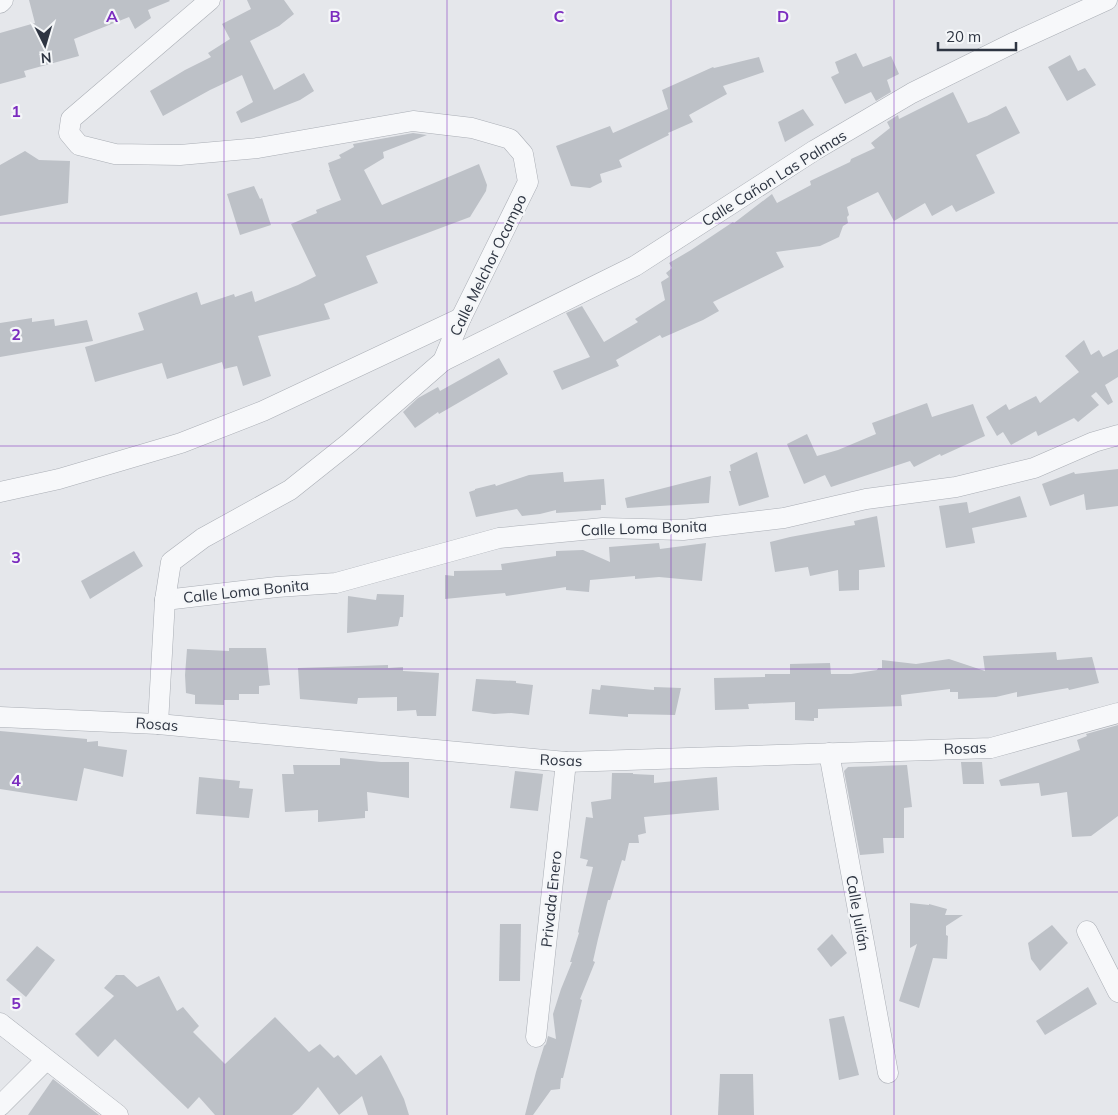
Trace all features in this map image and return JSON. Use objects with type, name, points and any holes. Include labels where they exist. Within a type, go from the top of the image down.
[{"type":"street","name":"Calle Melchor Ocampo","points":[[158,724],[165,600],[171,562],[203,538],[290,490],[349,443],[443,361],[461,318],[528,182],[523,154],[510,139],[472,128],[412,121],[258,148],[180,155],[115,154],[79,145],[69,133],[72,119],[210,0]]},
{"type":"street","name":"Calle Cañon Las Palmas","points":[[443,361],[635,266],[815,150],[912,93],[1015,42],[1107,0]]},
{"type":"street","points":[[0,492],[59,479],[181,443],[263,411],[461,318]]},
{"type":"street","name":"Calle Loma Bonita","points":[[165,600],[277,587],[336,583],[499,538],[603,528],[683,530],[784,518],[866,499],[956,487],[1034,468],[1094,442],[1118,435]]},
{"type":"street","name":"Rosas","points":[[0,717],[158,724],[566,762],[991,748],[1118,713]]},
{"type":"street","name":"Calle Julián","points":[[829,753],[888,1073]]},
{"type":"street","name":"Privada Enero","points":[[536,1037],[566,762]]},
{"type":"street","points":[[1087,931],[1118,992]]},
{"type":"street","points":[[0,1023],[118,1115]]},
{"type":"street","points":[[0,1106],[46,1060]]},
{"type":"building","points":[[29,0],[170,1],[148,10],[151,18],[135,29],[129,17],[74,39],[79,56],[24,71],[26,77],[0,84],[0,33],[35,23]]},
{"type":"building","points":[[247,0],[284,0],[294,14],[279,26],[250,41],[274,90],[304,73],[314,91],[300,100],[241,123],[236,112],[253,102],[242,75],[163,116],[150,91],[211,57],[208,53],[230,39],[222,24],[251,9]]},
{"type":"building","points":[[856,53],[863,67],[891,56],[899,74],[887,80],[891,92],[876,101],[871,92],[845,104],[831,77],[839,73],[835,62]]},
{"type":"building","points":[[1070,55],[1078,71],[1085,68],[1096,85],[1067,101],[1048,67]]},
{"type":"building","points":[[759,57],[764,72],[723,86],[727,94],[689,115],[693,122],[668,133],[669,135],[619,160],[622,167],[600,174],[602,182],[590,188],[571,186],[556,146],[610,126],[613,133],[668,109],[662,90],[713,67]]},
{"type":"building","points":[[953,92],[968,123],[1006,106],[1020,133],[976,155],[995,193],[956,212],[952,205],[932,216],[925,203],[894,221],[878,192],[847,207],[848,223],[843,226],[839,237],[820,246],[776,252],[784,267],[713,302],[719,311],[662,338],[660,335],[616,360],[619,366],[562,390],[553,371],[590,357],[566,313],[582,306],[604,342],[638,322],[635,319],[665,300],[661,282],[669,277],[666,273],[672,268],[669,263],[734,223],[772,194],[777,203],[811,185],[810,181],[875,148],[871,143],[890,128],[887,122],[898,115],[899,119]]},
{"type":"building","points":[[803,109],[814,125],[785,142],[778,122]]},
{"type":"building","points":[[413,133],[427,135],[383,152],[384,158],[364,170],[382,205],[479,164],[487,185],[486,191],[470,217],[366,256],[378,283],[324,304],[330,319],[258,336],[271,376],[243,386],[237,366],[224,369],[222,362],[167,379],[162,363],[95,382],[85,347],[144,330],[138,313],[197,292],[201,305],[234,294],[235,297],[252,291],[255,302],[316,276],[291,224],[317,213],[316,210],[341,200],[328,163],[341,158],[339,155],[354,147],[353,144]]},
{"type":"building","points":[[25,151],[39,160],[70,161],[68,203],[0,216],[0,165]]},
{"type":"building","points":[[254,186],[260,199],[262,198],[271,225],[240,235],[227,194]]},
{"type":"building","points":[[32,318],[32,322],[54,319],[55,326],[87,320],[93,341],[0,357],[0,323]]},
{"type":"building","points":[[1084,340],[1091,355],[1099,350],[1103,357],[1118,349],[1118,377],[1105,385],[1113,402],[1108,405],[1096,392],[1091,396],[1099,405],[1078,422],[1074,418],[1038,436],[1036,431],[1011,445],[1003,432],[997,436],[986,417],[1006,404],[1009,410],[1036,396],[1040,403],[1079,372],[1065,356]]},
{"type":"building","points":[[499,358],[508,374],[439,414],[438,412],[415,428],[403,412],[418,398],[438,387],[440,391]]},
{"type":"building","points":[[927,403],[932,417],[973,404],[985,436],[941,456],[940,454],[914,467],[910,461],[831,487],[825,475],[804,484],[787,444],[807,434],[817,456],[838,450],[876,434],[872,423]]},
{"type":"building","points":[[757,452],[769,497],[739,506],[729,471],[731,471],[730,465]]},
{"type":"building","points":[[1118,469],[1118,506],[1086,510],[1084,494],[1050,506],[1042,484],[1074,472],[1075,474]]},
{"type":"building","points":[[563,472],[564,482],[604,479],[606,505],[601,505],[601,510],[556,513],[556,510],[522,516],[517,509],[476,517],[469,492],[495,484],[496,486],[529,475]]},
{"type":"building","points":[[711,476],[709,503],[627,508],[625,498]]},
{"type":"building","points":[[1020,496],[1027,517],[972,528],[975,543],[946,548],[939,506],[967,502],[969,513]]},
{"type":"building","points":[[877,516],[885,567],[859,570],[859,590],[839,591],[838,570],[810,576],[808,567],[775,572],[770,542],[855,525],[854,521]]},
{"type":"building","points":[[659,543],[660,549],[706,543],[702,581],[659,577],[635,579],[635,576],[590,580],[589,592],[566,590],[566,587],[506,596],[505,593],[445,599],[445,575],[454,576],[454,571],[502,570],[501,564],[556,556],[556,551],[583,550],[610,562],[609,547]]},
{"type":"building","points":[[134,551],[143,566],[90,599],[81,581]]},
{"type":"building","points":[[377,594],[404,595],[403,617],[400,617],[398,626],[347,633],[348,596],[376,600]]},
{"type":"building","points":[[229,648],[266,648],[270,685],[259,686],[259,694],[239,694],[239,700],[224,700],[224,705],[195,704],[195,695],[186,693],[187,649],[229,651]]},
{"type":"building","points":[[1056,652],[1057,660],[1092,657],[1099,683],[1069,690],[1068,688],[1017,697],[1017,692],[996,697],[958,699],[958,692],[950,692],[950,689],[901,695],[902,706],[818,709],[818,718],[814,718],[814,721],[795,720],[795,702],[748,704],[749,709],[715,710],[714,678],[765,677],[765,674],[790,674],[790,664],[830,663],[831,674],[851,674],[882,668],[882,660],[916,664],[949,659],[985,671],[983,656]]},
{"type":"building","points":[[388,665],[388,668],[403,667],[403,671],[439,673],[436,716],[417,716],[416,710],[397,711],[397,697],[358,698],[357,704],[300,699],[298,668]]},
{"type":"building","points":[[476,679],[516,681],[516,683],[533,685],[529,715],[472,711]]},
{"type":"building","points":[[601,685],[654,690],[654,687],[681,688],[675,715],[628,714],[628,717],[589,714],[592,689],[600,690]]},
{"type":"building","points":[[1118,725],[1118,816],[1091,836],[1072,837],[1067,792],[1041,796],[1039,783],[1001,786],[999,780],[1080,750],[1077,740],[1087,736],[1086,734]]},
{"type":"building","points":[[0,731],[87,739],[87,742],[98,741],[98,746],[127,750],[123,777],[84,768],[77,801],[0,789]]},
{"type":"building","points":[[340,758],[381,762],[409,762],[409,798],[367,792],[368,811],[365,811],[365,818],[318,822],[318,810],[285,812],[282,774],[294,774],[293,765],[340,765]]},
{"type":"building","points":[[961,762],[982,762],[984,784],[963,784]]},
{"type":"building","points":[[907,765],[912,807],[904,808],[904,838],[883,838],[884,853],[860,855],[844,771],[848,767]]},
{"type":"building","points":[[515,771],[543,774],[538,811],[510,808]]},
{"type":"building","points":[[612,773],[654,775],[654,783],[717,777],[719,810],[644,817],[646,833],[638,835],[639,843],[629,843],[625,861],[622,860],[610,900],[608,900],[593,961],[595,962],[580,999],[582,1000],[563,1078],[561,1078],[560,1089],[551,1090],[533,1115],[525,1115],[548,1036],[556,1039],[553,1014],[572,962],[570,962],[579,933],[593,867],[586,866],[588,860],[580,858],[586,817],[593,818],[591,802],[611,799]]},
{"type":"building","points":[[199,777],[240,781],[239,788],[253,789],[249,818],[196,814]]},
{"type":"building","points":[[910,903],[929,904],[947,909],[945,915],[963,915],[946,926],[946,935],[948,936],[947,959],[933,958],[919,1008],[899,1001],[917,944],[910,948]]},
{"type":"building","points":[[500,924],[521,924],[520,981],[499,981]]},
{"type":"building","points":[[1052,925],[1068,943],[1040,971],[1031,959],[1028,943]]},
{"type":"building","points":[[832,934],[847,953],[831,967],[817,949]]},
{"type":"building","points":[[37,946],[55,960],[26,997],[6,980]]},
{"type":"building","points":[[116,975],[124,975],[137,987],[159,976],[177,1011],[183,1007],[199,1026],[193,1032],[225,1064],[275,1017],[309,1052],[320,1044],[334,1058],[338,1055],[356,1075],[381,1055],[404,1099],[409,1115],[368,1115],[362,1096],[339,1115],[318,1087],[292,1115],[215,1115],[199,1097],[188,1109],[115,1039],[98,1057],[75,1034],[114,996],[104,988]]},
{"type":"building","points":[[1088,987],[1097,1004],[1045,1035],[1036,1021]]},
{"type":"building","points":[[844,1016],[859,1075],[839,1080],[829,1019]]},
{"type":"building","points":[[720,1074],[753,1074],[754,1115],[718,1115]]},
{"type":"building","points":[[53,1079],[99,1115],[28,1115]]}]
